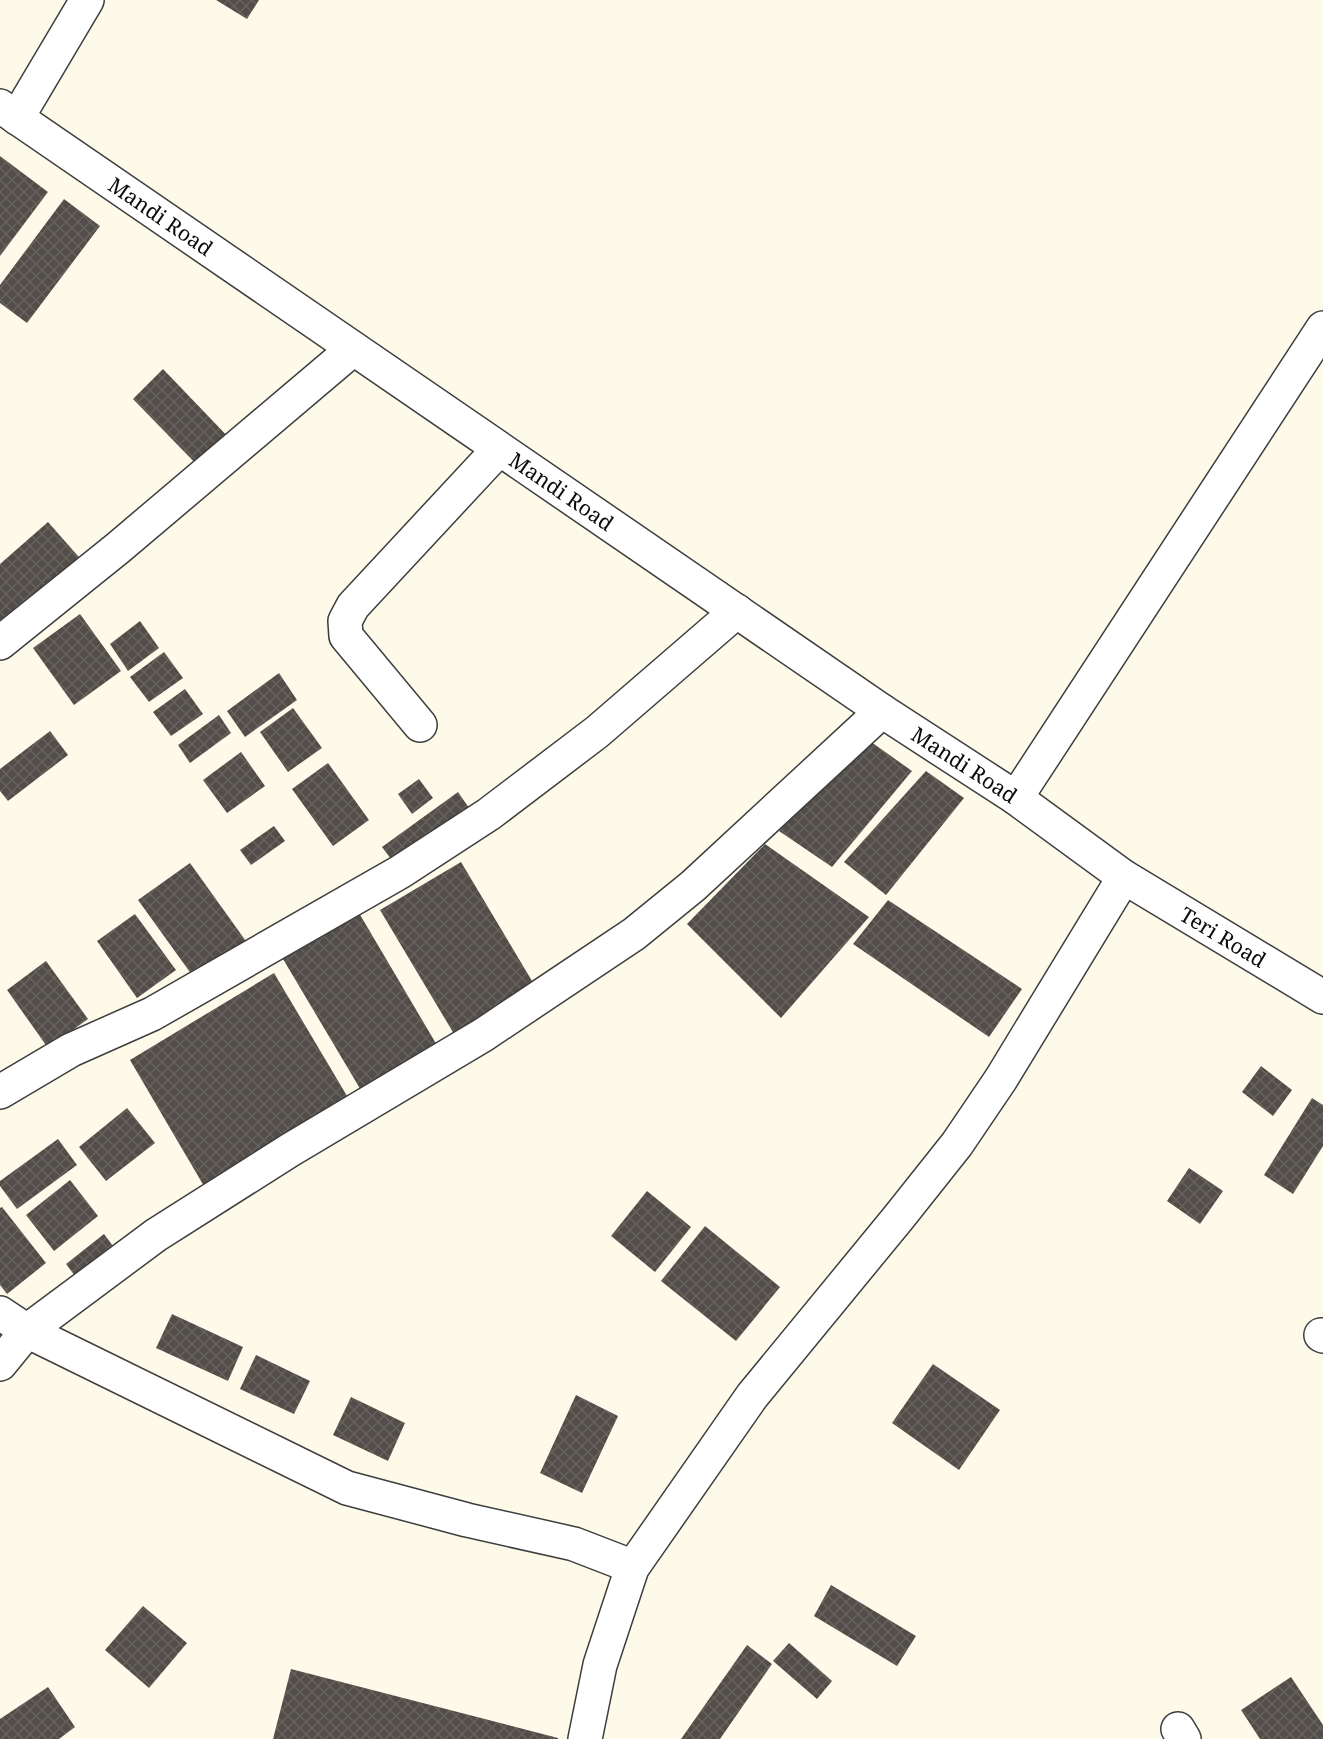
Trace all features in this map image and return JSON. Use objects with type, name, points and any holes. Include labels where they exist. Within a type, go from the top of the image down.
[{"type":"street","points":[[8,112],[87,0]]},
{"type":"street","name":"Mandi Road","points":[[8,112],[882,711],[1016,798],[1124,878]]},
{"type":"street","points":[[1016,798],[1323,328]]},
{"type":"street","points":[[0,643],[118,548],[352,349]]},
{"type":"street","points":[[420,725],[346,636],[345,621],[353,606],[498,449]]},
{"type":"street","points":[[0,1092],[71,1050],[152,1014],[420,860],[489,814],[597,732],[737,611]]},
{"type":"street","points":[[0,1364],[27,1331],[156,1235],[290,1150],[483,1035],[634,934],[693,886],[882,711]]},
{"type":"street","points":[[585,1739],[600,1665],[632,1568],[752,1396],[957,1144],[1001,1079],[1124,878]]},
{"type":"street","name":"Teri Road","points":[[1124,878],[1323,997]]},
{"type":"street","points":[[0,1313],[27,1331],[347,1488],[467,1520],[574,1544],[632,1568]]},
{"type":"building","points":[[216,0],[259,0],[247,19]]},
{"type":"building","points":[[0,156],[48,192],[0,256]]},
{"type":"building","points":[[64,199],[100,226],[27,323],[0,303],[0,285]]},
{"type":"building","points":[[163,369],[233,442],[203,471],[133,399]]},
{"type":"building","points":[[48,522],[85,564],[0,626],[0,564]]},
{"type":"building","points":[[80,614],[121,671],[74,705],[33,648]]},
{"type":"building","points":[[140,621],[159,648],[128,671],[110,644]]},
{"type":"building","points":[[164,652],[183,678],[149,702],[130,677]]},
{"type":"building","points":[[279,673],[297,700],[245,737],[227,711]]},
{"type":"building","points":[[185,689],[203,714],[171,736],[153,712]]},
{"type":"building","points":[[293,708],[322,748],[288,772],[260,732]]},
{"type":"building","points":[[219,715],[231,733],[190,763],[178,745]]},
{"type":"building","points":[[50,731],[68,755],[8,801],[0,791],[0,769]]},
{"type":"building","points":[[867,739],[912,771],[832,867],[779,831]]},
{"type":"building","points":[[241,752],[265,786],[227,813],[203,780]]},
{"type":"building","points":[[328,763],[369,820],[333,846],[292,789]]},
{"type":"building","points":[[926,771],[964,798],[886,895],[844,862]]},
{"type":"building","points":[[419,779],[433,798],[412,814],[398,794]]},
{"type":"building","points":[[458,792],[474,815],[397,867],[382,847]]},
{"type":"building","points":[[274,826],[285,841],[251,865],[240,850]]},
{"type":"building","points":[[765,844],[869,917],[781,1018],[687,924]]},
{"type":"building","points":[[461,862],[541,996],[460,1044],[380,910]]},
{"type":"building","points":[[190,863],[248,944],[197,982],[138,900]]},
{"type":"building","points":[[888,900],[1022,989],[989,1037],[853,944]]},
{"type":"building","points":[[359,913],[441,1052],[365,1097],[283,959]]},
{"type":"building","points":[[135,914],[176,970],[137,998],[97,941]]},
{"type":"building","points":[[46,961],[88,1019],[48,1048],[7,990]]},
{"type":"building","points":[[274,973],[353,1106],[208,1193],[130,1060]]},
{"type":"building","points":[[1261,1066],[1292,1090],[1273,1116],[1242,1092]]},
{"type":"building","points":[[1312,1098],[1323,1105],[1323,1146],[1293,1194],[1264,1175]]},
{"type":"building","points":[[127,1108],[155,1143],[106,1181],[79,1147]]},
{"type":"building","points":[[58,1139],[77,1165],[17,1209],[0,1186],[0,1181]]},
{"type":"building","points":[[1189,1168],[1223,1191],[1200,1224],[1167,1201]]},
{"type":"building","points":[[70,1180],[98,1216],[54,1251],[26,1215]]},
{"type":"building","points":[[647,1191],[691,1227],[655,1272],[611,1236]]},
{"type":"building","points":[[2,1207],[46,1263],[7,1294],[0,1285],[0,1208]]},
{"type":"building","points":[[705,1226],[780,1287],[736,1341],[661,1281]]},
{"type":"building","points":[[104,1234],[119,1254],[81,1284],[66,1264]]},
{"type":"building","points":[[172,1314],[243,1347],[228,1381],[156,1348]]},
{"type":"building","points":[[256,1355],[310,1381],[294,1414],[240,1389]]},
{"type":"building","points":[[933,1364],[1000,1410],[959,1470],[892,1423]]},
{"type":"building","points":[[576,1395],[618,1416],[582,1493],[540,1473]]},
{"type":"building","points":[[351,1397],[405,1423],[388,1461],[333,1435]]},
{"type":"building","points":[[831,1585],[916,1636],[897,1666],[814,1616]]},
{"type":"building","points":[[143,1606],[187,1643],[149,1688],[105,1650]]},
{"type":"building","points":[[789,1643],[832,1681],[817,1699],[773,1661]]},
{"type":"building","points":[[747,1645],[772,1664],[720,1739],[681,1739]]},
{"type":"building","points":[[291,1669],[558,1738],[558,1739],[273,1739]]},
{"type":"building","points":[[1291,1677],[1323,1725],[1323,1739],[1260,1739],[1241,1710]]},
{"type":"building","points":[[48,1687],[75,1727],[59,1739],[0,1739],[0,1719]]}]
